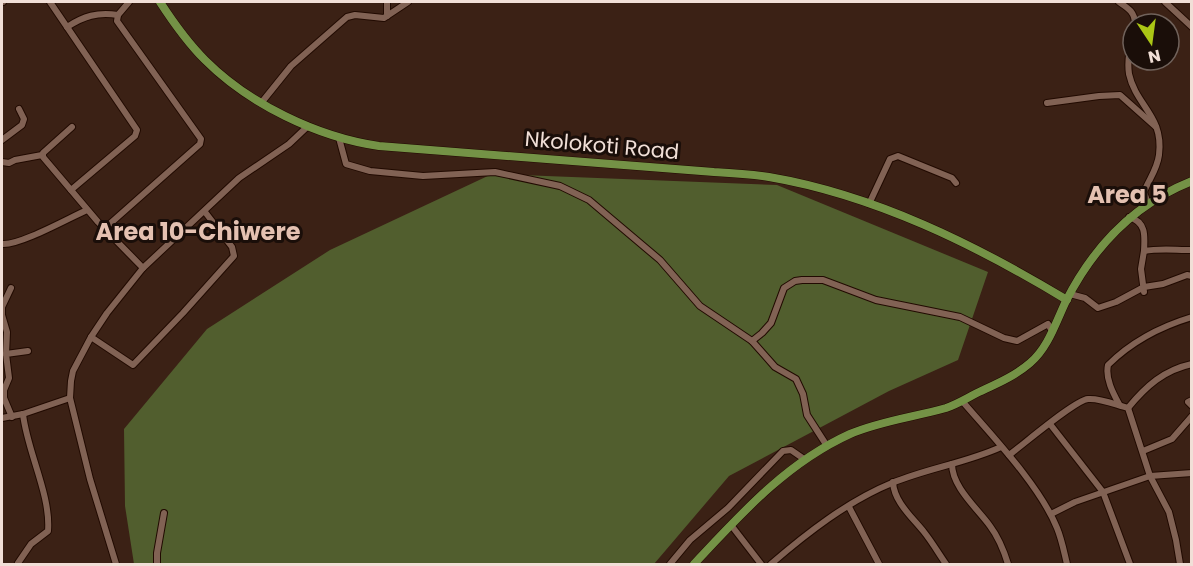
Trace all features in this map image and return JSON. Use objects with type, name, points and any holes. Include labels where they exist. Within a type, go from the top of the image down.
[{"type":"main road","name":"Nkolokoti Road","points":[[158,2],[205,60],[246,94],[308,126],[339,138],[380,146],[760,176],[826,190],[869,204],[954,238],[1068,297]]},
{"type":"main road","points":[[694,564],[776,480],[804,459],[871,426],[963,402],[1026,366],[1038,355],[1086,266],[1104,242],[1129,217],[1191,181]]},
{"type":"street","points":[[50,2],[137,130],[135,136],[71,190]]},
{"type":"street","points":[[104,229],[200,144],[201,139],[117,21],[118,15],[129,2]]},
{"type":"street","points":[[387,2],[387,16]]},
{"type":"street","points":[[262,102],[291,66],[347,17],[355,15],[381,18],[408,2]]},
{"type":"street","points":[[1119,2],[1132,12]]},
{"type":"street","points":[[1165,2],[1191,27]]},
{"type":"street","points":[[67,27],[81,18],[92,15],[118,15]]},
{"type":"street","points":[[1130,72],[1131,80],[1158,129],[1160,142],[1155,173],[1143,192],[1148,204]]},
{"type":"street","points":[[1047,103],[1120,95],[1158,129]]},
{"type":"street","points":[[2,140],[22,125],[24,119],[19,109]]},
{"type":"street","points":[[116,564],[90,479],[70,398],[70,381],[73,370],[107,313],[143,268],[239,178],[289,144],[308,126]]},
{"type":"street","points":[[2,162],[9,164],[15,160],[42,155],[72,127]]},
{"type":"street","points":[[339,138],[346,164],[370,171],[423,176],[495,172],[560,186],[589,200],[660,260],[700,306],[752,341],[776,367],[796,379],[803,394],[807,415],[827,446]]},
{"type":"street","points":[[42,155],[87,210],[143,268]]},
{"type":"street","points":[[869,204],[890,159],[898,156],[952,178],[956,183]]},
{"type":"street","points":[[2,244],[25,238],[87,210]]},
{"type":"street","points":[[91,337],[134,365],[183,313],[234,256],[232,247],[205,212]]},
{"type":"street","points":[[1129,217],[1138,220],[1143,227],[1144,250],[1141,269],[1144,290]]},
{"type":"street","points":[[1144,250],[1158,248],[1191,250]]},
{"type":"street","points":[[1068,297],[1085,298],[1098,308],[1187,275],[1191,276]]},
{"type":"street","points":[[752,341],[771,323],[784,288],[795,281],[802,280],[823,280],[867,297],[960,317],[1004,338],[1017,341],[1048,324],[1052,331]]},
{"type":"street","points":[[11,288],[2,307],[2,315],[7,332],[6,354],[9,382],[4,390],[4,398],[12,417]]},
{"type":"street","points":[[1119,404],[1111,388],[1107,373],[1108,365],[1122,351],[1145,335],[1160,327],[1191,317]]},
{"type":"street","points":[[6,354],[28,351]]},
{"type":"street","points":[[1128,408],[1145,388],[1160,376],[1180,366],[1191,364]]},
{"type":"street","points":[[2,418],[23,414],[70,398]]},
{"type":"street","points":[[1009,455],[1072,405],[1085,399],[1119,404],[1128,408],[1150,476],[1169,512],[1180,564]]},
{"type":"street","points":[[1191,400],[1188,402],[1191,406]]},
{"type":"street","points":[[963,402],[1009,455],[1051,514],[1067,564]]},
{"type":"street","points":[[18,563],[32,544],[48,531],[49,521],[31,456],[23,414]]},
{"type":"street","points":[[1143,451],[1172,439],[1191,416]]},
{"type":"street","points":[[1050,424],[1103,492],[1130,564]]},
{"type":"street","points":[[771,564],[806,534],[893,482],[977,457],[1001,447]]},
{"type":"street","points":[[670,564],[690,540],[728,508],[783,451],[791,450],[804,459]]},
{"type":"street","points":[[952,464],[952,474],[991,528],[1004,550],[1008,564]]},
{"type":"street","points":[[1051,514],[1075,502],[1150,476],[1191,473]]},
{"type":"street","points":[[893,482],[897,497],[926,533],[946,564]]},
{"type":"street","points":[[849,507],[879,564]]},
{"type":"street","points":[[157,564],[164,513]]},
{"type":"street","points":[[731,525],[761,564]]},
{"type":"green space","points":[[492,174],[777,185],[988,272],[958,360],[889,391],[729,476],[654,564],[134,564],[125,506],[124,429],[207,329],[330,250]]},
{"type":"district","name":"Area 5","points":[[1127,194]]},
{"type":"district","name":"Area 10-Chiwere","points":[[198,231]]}]
